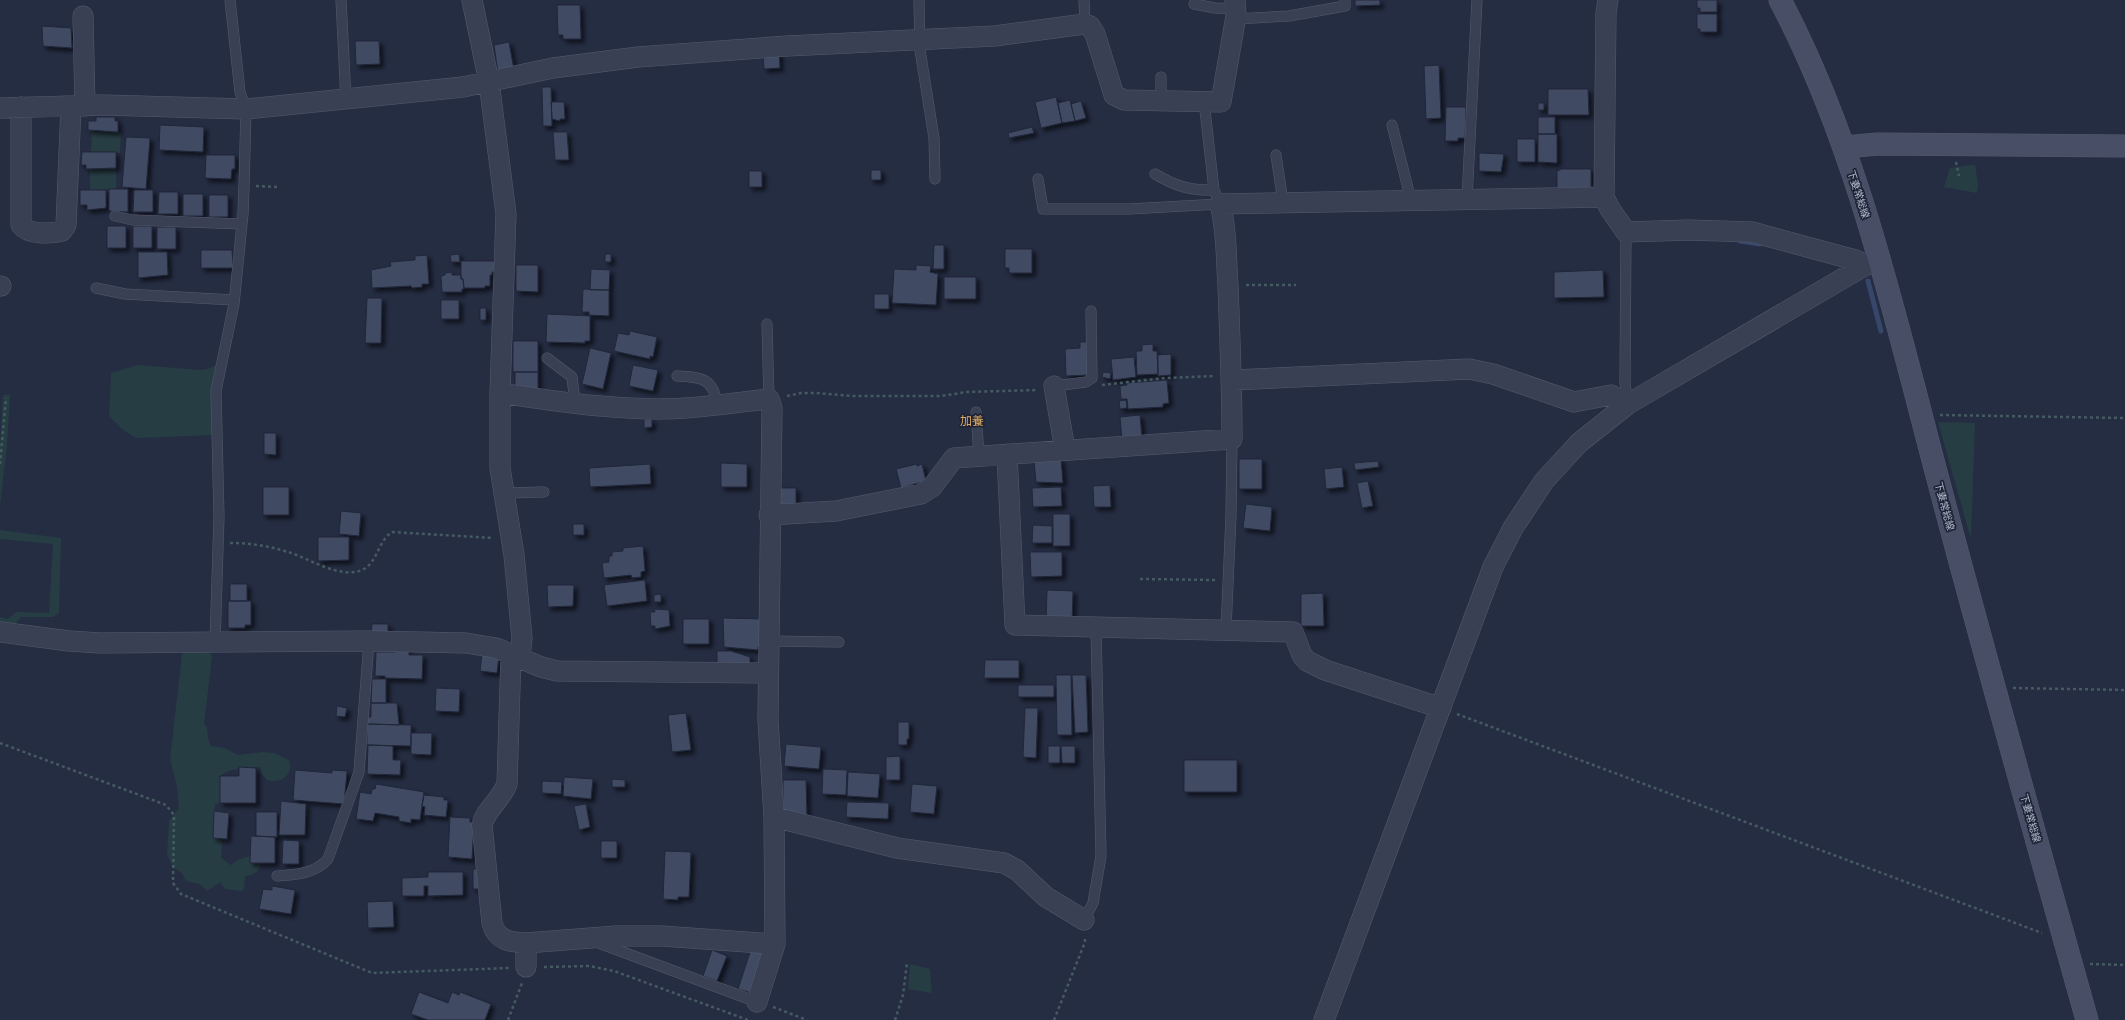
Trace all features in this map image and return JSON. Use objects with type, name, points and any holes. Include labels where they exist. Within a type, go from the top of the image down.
[{"type":"main road","name":"下妻常総線","points":[[1780,0],[1810,63],[1844,147],[1872,262],[1921,415],[2087,1020]]},
{"type":"main road","points":[[1844,147],[1878,144],[2125,146]]},
{"type":"street","points":[[472,0],[489,82],[506,214],[500,393],[500,468],[522,638],[516,656],[507,784],[503,795],[483,818],[482,825],[494,931],[499,937],[505,940],[526,943],[583,938],[662,936],[775,944]]},
{"type":"street","points":[[1608,0],[1606,13],[1606,128],[1604,197],[1610,209],[1626,232],[1689,230],[1752,232],[1872,262]]},
{"type":"street","points":[[0,108],[78,106],[246,109],[463,87],[553,68],[638,57],[920,39],[995,36],[1085,24],[1090,26],[1095,34],[1114,95],[1124,100],[1221,102],[1236,9]]},
{"type":"street","points":[[21,108],[21,225],[29,231],[62,231],[66,225],[78,106],[83,16]]},
{"type":"street","points":[[769,515],[836,510],[921,494],[932,487],[954,458],[1232,439],[1232,380],[1228,284],[1223,216],[1217,197],[1283,202],[1604,197]]},
{"type":"street","points":[[1324,1020],[1493,567],[1513,528],[1544,481],[1574,447],[1628,404],[1872,262]]},
{"type":"street","points":[[1232,380],[1469,369],[1493,374],[1574,402],[1611,395],[1628,404]]},
{"type":"street","points":[[1054,386],[1065,450]]},
{"type":"street","points":[[500,393],[575,403],[654,408],[770,401],[768,673],[769,727],[774,817],[775,944],[757,1002]]},
{"type":"street","points":[[1006,454],[1015,626],[1226,629],[1293,632],[1302,655],[1307,661],[1326,670],[1441,708]]},
{"type":"street","points":[[0,632],[92,642],[215,643],[369,641],[480,644],[516,656],[541,667],[565,671],[768,673]]},
{"type":"street","points":[[774,817],[897,848],[1004,862],[1017,870],[1046,897],[1084,920]]},
{"type":"street","points":[[526,943],[526,967]]},
{"type":"lane","points":[[215,643],[218,543],[216,391],[220,363],[227,343],[234,300],[242,224],[246,109],[240,92],[230,0]]},
{"type":"lane","points":[[341,0],[346,100]]},
{"type":"lane","points":[[920,0],[922,68],[934,138],[935,179]]},
{"type":"lane","points":[[1084,0],[1085,24]]},
{"type":"lane","points":[[1194,4],[1215,8],[1236,9],[1289,16],[1345,6],[1345,0]]},
{"type":"lane","points":[[1468,198],[1477,0]]},
{"type":"lane","points":[[1161,78],[1161,100]]},
{"type":"lane","points":[[1204,101],[1217,197]]},
{"type":"lane","points":[[1392,125],[1404,165],[1410,200]]},
{"type":"lane","points":[[1276,155],[1283,202]]},
{"type":"lane","points":[[1155,174],[1173,185],[1217,197]]},
{"type":"lane","points":[[1038,179],[1042,209],[1129,209],[1217,197]]},
{"type":"lane","points":[[114,216],[133,220],[242,224]]},
{"type":"lane","points":[[1626,232],[1625,383],[1628,404]]},
{"type":"lane","points":[[96,288],[125,294],[234,300]]},
{"type":"lane","points":[[1054,386],[1086,382],[1092,378],[1091,311]]},
{"type":"lane","points":[[767,324],[770,401]]},
{"type":"lane","points":[[547,358],[572,377],[575,403]]},
{"type":"lane","points":[[677,376],[697,376],[709,383],[714,389],[717,405]]},
{"type":"lane","points":[[976,412],[979,456]]},
{"type":"lane","points":[[1226,629],[1232,439]]},
{"type":"lane","points":[[503,493],[544,492]]},
{"type":"lane","points":[[1084,920],[1093,903],[1101,856],[1096,627]]},
{"type":"lane","points":[[277,876],[297,875],[322,866],[328,860],[358,772],[369,641]]},
{"type":"lane","points":[[769,641],[839,642]]},
{"type":"lane","points":[[583,938],[628,953],[757,1002]]},
{"type":"path","points":[[244,186],[278,187]]},
{"type":"path","points":[[1228,284],[1296,285]]},
{"type":"path","points":[[770,401],[801,393],[851,396],[941,396]]},
{"type":"path","points":[[0,464],[6,398]]},
{"type":"path","points":[[1921,415],[2125,418]]},
{"type":"path","points":[[218,543],[251,544],[268,547],[289,552],[330,569],[352,571],[363,570],[368,566],[386,536],[392,532],[465,538],[510,538]]},
{"type":"path","points":[[1140,579],[1228,580]]},
{"type":"path","points":[[1995,689],[2006,687],[2125,690]]},
{"type":"path","points":[[1441,708],[2044,933],[2062,931]]},
{"type":"path","points":[[0,743],[166,804],[174,815],[174,882],[181,894],[372,973],[589,966],[614,970],[748,1020]]},
{"type":"path","points":[[1054,1020],[1085,942],[1084,920]]},
{"type":"path","points":[[895,1020],[904,990],[908,963]]},
{"type":"path","points":[[2072,965],[2125,965]]},
{"type":"path","points":[[508,1020],[524,977],[526,967]]},
{"type":"path","points":[[757,1002],[808,1020]]},
{"type":"shaded area","points":[[92,130],[97,130],[97,132],[121,132],[120,153],[91,152]]},
{"type":"shaded area","points":[[1975,165],[1978,184],[1977,193],[1944,187],[1950,168]]},
{"type":"shaded area","points":[[116,168],[116,189],[90,190],[90,169]]},
{"type":"shaded area","points":[[138,365],[200,370],[208,369],[216,365],[211,408],[213,435],[137,438],[129,434],[118,425],[109,416],[111,373]]},
{"type":"shaded area","points":[[3,395],[10,395],[7,446],[0,506],[0,444]]},
{"type":"shaded area","points":[[1938,422],[1975,423],[1971,539]]},
{"type":"shaded area","points":[[0,530],[61,538],[59,613],[53,617],[21,617],[12,628],[0,626],[0,617],[8,619],[16,612],[49,613],[53,544],[0,539]]},
{"type":"shaded area","points":[[188,650],[210,652],[212,657],[204,724],[207,727],[208,739],[211,746],[225,748],[238,755],[263,752],[274,753],[289,760],[290,770],[288,774],[277,781],[267,780],[261,773],[260,767],[239,768],[220,776],[220,803],[215,804],[213,838],[222,839],[221,858],[231,865],[238,860],[250,856],[251,863],[262,863],[256,872],[245,876],[244,889],[241,891],[225,889],[220,882],[207,891],[200,884],[186,881],[182,873],[173,867],[167,855],[169,821],[179,808],[177,786],[170,760],[182,654]]},
{"type":"shaded area","points":[[910,964],[930,969],[932,993],[908,989]]},
{"type":"building","points":[[1355,0],[1380,0],[1380,5],[1355,6]]},
{"type":"building","points":[[1697,0],[1717,0],[1717,12],[1700,12],[1700,8],[1697,8]]},
{"type":"building","points":[[557,5],[580,5],[581,39],[563,39],[563,35],[558,35]]},
{"type":"building","points":[[1697,14],[1717,14],[1717,32],[1700,32],[1700,29],[1697,29]]},
{"type":"building","points":[[42,26],[71,28],[72,48],[43,46]]},
{"type":"building","points":[[355,41],[379,41],[380,64],[356,65]]},
{"type":"building","points":[[509,42],[514,70],[498,73],[494,45]]},
{"type":"building","points":[[779,51],[780,68],[764,69],[763,52]]},
{"type":"building","points":[[1439,65],[1441,118],[1426,119],[1424,66]]},
{"type":"building","points":[[542,87],[551,87],[552,126],[543,126]]},
{"type":"building","points":[[1548,89],[1588,89],[1589,115],[1548,115]]},
{"type":"building","points":[[1056,97],[1062,123],[1041,128],[1035,102]]},
{"type":"building","points":[[1070,100],[1075,121],[1062,123],[1058,103]]},
{"type":"building","points":[[1081,101],[1086,118],[1075,121],[1071,104]]},
{"type":"building","points":[[551,102],[564,102],[565,119],[560,119],[560,121],[552,119]]},
{"type":"building","points":[[1538,103],[1544,103],[1544,110],[1538,110]]},
{"type":"building","points":[[1446,107],[1466,107],[1465,138],[1458,138],[1458,141],[1445,141]]},
{"type":"building","points":[[96,117],[115,117],[115,121],[118,121],[118,132],[88,130],[88,121],[96,121]]},
{"type":"building","points":[[1538,117],[1555,117],[1555,134],[1538,134]]},
{"type":"building","points":[[160,125],[204,127],[203,152],[159,150]]},
{"type":"building","points":[[1032,127],[1034,133],[1009,138],[1008,133]]},
{"type":"building","points":[[553,132],[567,132],[569,160],[555,160]]},
{"type":"building","points":[[1538,134],[1557,134],[1557,163],[1538,162]]},
{"type":"building","points":[[126,137],[150,138],[146,189],[122,187]]},
{"type":"building","points":[[1517,139],[1535,139],[1535,162],[1517,162]]},
{"type":"building","points":[[82,152],[116,152],[116,168],[86,169],[86,165],[81,165]]},
{"type":"building","points":[[1479,153],[1504,154],[1501,172],[1479,171]]},
{"type":"building","points":[[206,155],[235,155],[235,169],[232,169],[231,179],[205,178]]},
{"type":"building","points":[[1562,169],[1591,169],[1591,192],[1557,192],[1557,171]]},
{"type":"building","points":[[871,170],[881,170],[881,180],[871,180]]},
{"type":"building","points":[[749,171],[762,171],[762,187],[749,187]]},
{"type":"building","points":[[109,189],[128,189],[128,212],[109,211]]},
{"type":"building","points":[[80,190],[106,190],[106,208],[87,210],[87,205],[80,205]]},
{"type":"building","points":[[134,190],[153,190],[153,212],[133,212]]},
{"type":"building","points":[[159,192],[178,192],[178,214],[158,214]]},
{"type":"building","points":[[183,194],[203,194],[203,216],[183,216]]},
{"type":"building","points":[[209,195],[228,195],[228,217],[209,217]]},
{"type":"building","points":[[107,226],[126,226],[126,248],[107,248]]},
{"type":"building","points":[[133,226],[152,226],[152,248],[133,248]]},
{"type":"building","points":[[157,227],[176,227],[176,249],[157,249]]},
{"type":"building","points":[[934,245],[944,245],[944,269],[933,269]]},
{"type":"building","points":[[1005,249],[1032,249],[1032,273],[1009,273],[1009,268],[1005,268]]},
{"type":"building","points":[[201,250],[232,250],[233,268],[201,268]]},
{"type":"building","points":[[138,252],[167,252],[168,275],[138,278]]},
{"type":"building","points":[[459,254],[460,262],[451,262],[450,255]]},
{"type":"building","points":[[605,254],[611,254],[611,262],[605,262]]},
{"type":"building","points":[[427,255],[429,284],[422,284],[422,287],[412,288],[411,286],[372,288],[371,270],[391,266],[390,262],[415,260],[415,256]]},
{"type":"building","points":[[461,261],[497,261],[497,272],[492,272],[492,275],[490,275],[490,286],[485,286],[485,288],[464,288],[463,279],[461,279]]},
{"type":"building","points":[[516,265],[538,265],[538,292],[516,291]]},
{"type":"building","points":[[916,265],[931,266],[930,272],[938,274],[936,305],[892,303],[894,269],[916,270]]},
{"type":"building","points":[[591,269],[610,270],[609,290],[590,290]]},
{"type":"building","points":[[1603,270],[1604,297],[1554,298],[1554,272]]},
{"type":"building","points":[[452,272],[452,275],[461,275],[464,289],[462,289],[462,292],[442,292],[441,276],[445,275],[445,273]]},
{"type":"building","points":[[944,277],[976,277],[976,299],[944,299]]},
{"type":"building","points":[[583,289],[609,290],[609,316],[589,315],[589,312],[582,312]]},
{"type":"building","points":[[874,294],[889,294],[889,309],[874,309]]},
{"type":"building","points":[[367,298],[382,298],[381,343],[365,343]]},
{"type":"building","points":[[441,300],[459,300],[459,319],[441,319]]},
{"type":"building","points":[[480,308],[486,308],[486,320],[480,320]]},
{"type":"building","points":[[547,314],[590,316],[590,341],[585,341],[585,343],[546,342]]},
{"type":"building","points":[[630,331],[657,337],[653,357],[650,356],[650,359],[614,351],[618,333],[629,335]]},
{"type":"building","points":[[513,341],[538,341],[538,372],[513,372]]},
{"type":"building","points":[[1080,342],[1088,342],[1089,375],[1066,376],[1065,349],[1080,348]]},
{"type":"building","points":[[1153,344],[1153,351],[1157,351],[1158,374],[1137,375],[1136,351],[1142,351],[1142,345]]},
{"type":"building","points":[[590,348],[611,353],[603,389],[582,384]]},
{"type":"building","points":[[1171,354],[1171,375],[1158,376],[1158,355]]},
{"type":"building","points":[[1134,357],[1136,377],[1113,380],[1111,359]]},
{"type":"building","points":[[633,365],[658,370],[653,391],[629,386]]},
{"type":"building","points":[[515,372],[538,372],[538,392],[515,386]]},
{"type":"building","points":[[1103,372],[1111,373],[1110,379],[1102,377]]},
{"type":"building","points":[[1167,380],[1169,403],[1163,404],[1163,407],[1128,409],[1127,399],[1121,399],[1120,386],[1127,385],[1127,383]]},
{"type":"building","points":[[1126,400],[1127,408],[1120,409],[1119,401]]},
{"type":"building","points":[[1140,415],[1142,439],[1122,441],[1120,417]]},
{"type":"building","points":[[644,419],[652,419],[652,427],[644,428]]},
{"type":"building","points":[[264,433],[276,433],[276,455],[264,454]]},
{"type":"building","points":[[1061,459],[1063,483],[1036,482],[1034,461]]},
{"type":"building","points":[[1239,459],[1262,459],[1262,489],[1239,489]]},
{"type":"building","points":[[1378,461],[1379,467],[1355,470],[1354,463]]},
{"type":"building","points":[[721,463],[747,464],[747,487],[721,487]]},
{"type":"building","points":[[650,464],[651,484],[590,487],[589,468]]},
{"type":"building","points":[[917,464],[917,466],[922,464],[926,481],[901,488],[896,469]]},
{"type":"building","points":[[1342,467],[1344,487],[1326,489],[1324,469]]},
{"type":"building","points":[[1368,481],[1373,506],[1362,508],[1357,483]]},
{"type":"building","points":[[1110,485],[1111,507],[1094,507],[1093,486]]},
{"type":"building","points":[[263,487],[289,487],[289,515],[263,515]]},
{"type":"building","points":[[1061,487],[1062,506],[1033,507],[1032,488]]},
{"type":"building","points":[[779,488],[796,488],[796,507],[779,507]]},
{"type":"building","points":[[1246,504],[1272,507],[1270,531],[1243,528]]},
{"type":"building","points":[[341,511],[361,513],[359,536],[339,534]]},
{"type":"building","points":[[1053,514],[1070,514],[1070,546],[1053,546]]},
{"type":"building","points":[[573,524],[584,524],[584,535],[573,535]]},
{"type":"building","points":[[1033,525],[1052,526],[1052,543],[1032,543]]},
{"type":"building","points":[[318,537],[349,537],[349,560],[318,561]]},
{"type":"building","points":[[643,546],[645,571],[641,572],[641,577],[632,578],[631,575],[604,578],[602,563],[609,562],[609,556],[612,556],[612,552],[623,551],[623,548]]},
{"type":"building","points":[[1030,552],[1062,552],[1062,576],[1031,577]]},
{"type":"building","points":[[645,580],[647,601],[607,606],[604,585]]},
{"type":"building","points":[[230,584],[247,584],[247,601],[230,601]]},
{"type":"building","points":[[547,585],[574,585],[573,606],[548,607]]},
{"type":"building","points":[[1047,590],[1073,591],[1072,623],[1046,622]]},
{"type":"building","points":[[1323,593],[1324,626],[1301,626],[1301,594]]},
{"type":"building","points":[[661,594],[661,602],[654,602],[654,595]]},
{"type":"building","points":[[228,601],[251,601],[251,625],[245,625],[245,628],[228,628]]},
{"type":"building","points":[[654,609],[669,610],[670,626],[655,629],[655,626],[651,626],[650,612],[655,612]]},
{"type":"building","points":[[723,618],[764,619],[760,647],[758,647],[758,650],[724,647]]},
{"type":"building","points":[[683,619],[709,619],[709,644],[683,644]]},
{"type":"building","points":[[372,624],[388,624],[388,635],[371,635]]},
{"type":"building","points":[[395,650],[409,650],[409,655],[423,655],[422,679],[385,678],[385,676],[375,676],[376,652],[395,652]]},
{"type":"building","points":[[717,651],[731,651],[750,657],[750,664],[717,664]]},
{"type":"building","points":[[482,653],[499,655],[497,673],[480,671]]},
{"type":"building","points":[[985,660],[1019,660],[1019,678],[984,678]]},
{"type":"building","points":[[1056,675],[1071,675],[1072,735],[1057,735]]},
{"type":"building","points":[[1072,675],[1086,675],[1088,732],[1075,733]]},
{"type":"building","points":[[372,679],[386,679],[386,703],[371,703]]},
{"type":"building","points":[[1018,685],[1054,685],[1054,697],[1018,697]]},
{"type":"building","points":[[436,688],[460,689],[459,712],[435,711]]},
{"type":"building","points":[[371,703],[397,703],[399,725],[367,724],[368,717],[371,717]]},
{"type":"building","points":[[337,706],[347,708],[345,717],[336,716]]},
{"type":"building","points":[[1025,708],[1038,708],[1036,758],[1023,757]]},
{"type":"building","points":[[686,713],[691,750],[672,752],[668,715]]},
{"type":"building","points":[[898,722],[909,722],[909,739],[907,739],[907,745],[898,745]]},
{"type":"building","points":[[367,724],[411,725],[411,746],[367,745]]},
{"type":"building","points":[[411,733],[432,733],[431,755],[411,754]]},
{"type":"building","points":[[786,744],[821,747],[819,769],[784,766]]},
{"type":"building","points":[[368,745],[393,746],[393,760],[401,760],[400,775],[367,774]]},
{"type":"building","points":[[1048,746],[1060,746],[1060,763],[1048,763]]},
{"type":"building","points":[[1061,746],[1075,746],[1075,763],[1062,763]]},
{"type":"building","points":[[900,756],[900,780],[886,780],[886,757]]},
{"type":"building","points":[[1184,760],[1237,760],[1237,792],[1184,792]]},
{"type":"building","points":[[239,767],[256,768],[256,803],[220,803],[220,776],[239,776]]},
{"type":"building","points":[[823,769],[847,770],[846,795],[822,794]]},
{"type":"building","points":[[295,770],[332,773],[332,770],[347,771],[344,804],[293,800]]},
{"type":"building","points":[[848,772],[880,774],[878,798],[847,796]]},
{"type":"building","points":[[564,777],[593,779],[591,799],[563,796]]},
{"type":"building","points":[[612,779],[625,780],[625,787],[612,787]]},
{"type":"building","points":[[783,780],[806,780],[807,820],[783,811]]},
{"type":"building","points":[[542,781],[562,782],[561,794],[542,793]]},
{"type":"building","points":[[376,784],[424,792],[420,820],[411,819],[411,823],[399,821],[399,817],[375,813],[373,821],[356,819],[360,792],[371,794],[372,789],[375,789]]},
{"type":"building","points":[[912,784],[937,786],[934,814],[910,812]]},
{"type":"building","points":[[424,795],[444,797],[444,800],[448,800],[446,817],[424,815],[425,807],[422,806]]},
{"type":"building","points":[[281,801],[306,804],[305,835],[279,835]]},
{"type":"building","points":[[847,802],[889,803],[888,819],[846,817]]},
{"type":"building","points":[[586,804],[590,827],[579,830],[574,806]]},
{"type":"building","points":[[214,811],[229,813],[227,839],[213,838]]},
{"type":"building","points":[[256,812],[277,812],[277,837],[256,836]]},
{"type":"building","points":[[450,817],[470,818],[470,822],[474,822],[472,859],[448,857]]},
{"type":"building","points":[[251,836],[275,837],[275,863],[250,863]]},
{"type":"building","points":[[283,840],[299,841],[299,864],[282,864]]},
{"type":"building","points":[[601,841],[617,841],[617,858],[601,858]]},
{"type":"building","points":[[665,851],[691,852],[689,897],[678,897],[678,900],[663,899]]},
{"type":"building","points":[[473,869],[483,869],[484,889],[473,889]]},
{"type":"building","points":[[428,872],[463,872],[463,895],[428,896],[428,886],[424,886],[424,896],[402,896],[402,878],[428,877]]},
{"type":"building","points":[[272,886],[295,890],[291,914],[259,909],[263,889],[272,890]]},
{"type":"building","points":[[393,901],[394,927],[368,928],[367,902]]},
{"type":"building","points":[[752,946],[765,951],[751,993],[738,989]]},
{"type":"building","points":[[712,950],[727,956],[717,981],[703,976]]},
{"type":"building","points":[[419,992],[448,1003],[452,992],[459,995],[460,992],[491,1004],[485,1020],[428,1020],[411,1014]]},
{"type":"waterway","points":[[1740,241],[1760,244]]},
{"type":"waterway","points":[[1868,281],[1881,331]]},
{"type":"district","name":"加養","points":[[972,421]]}]
